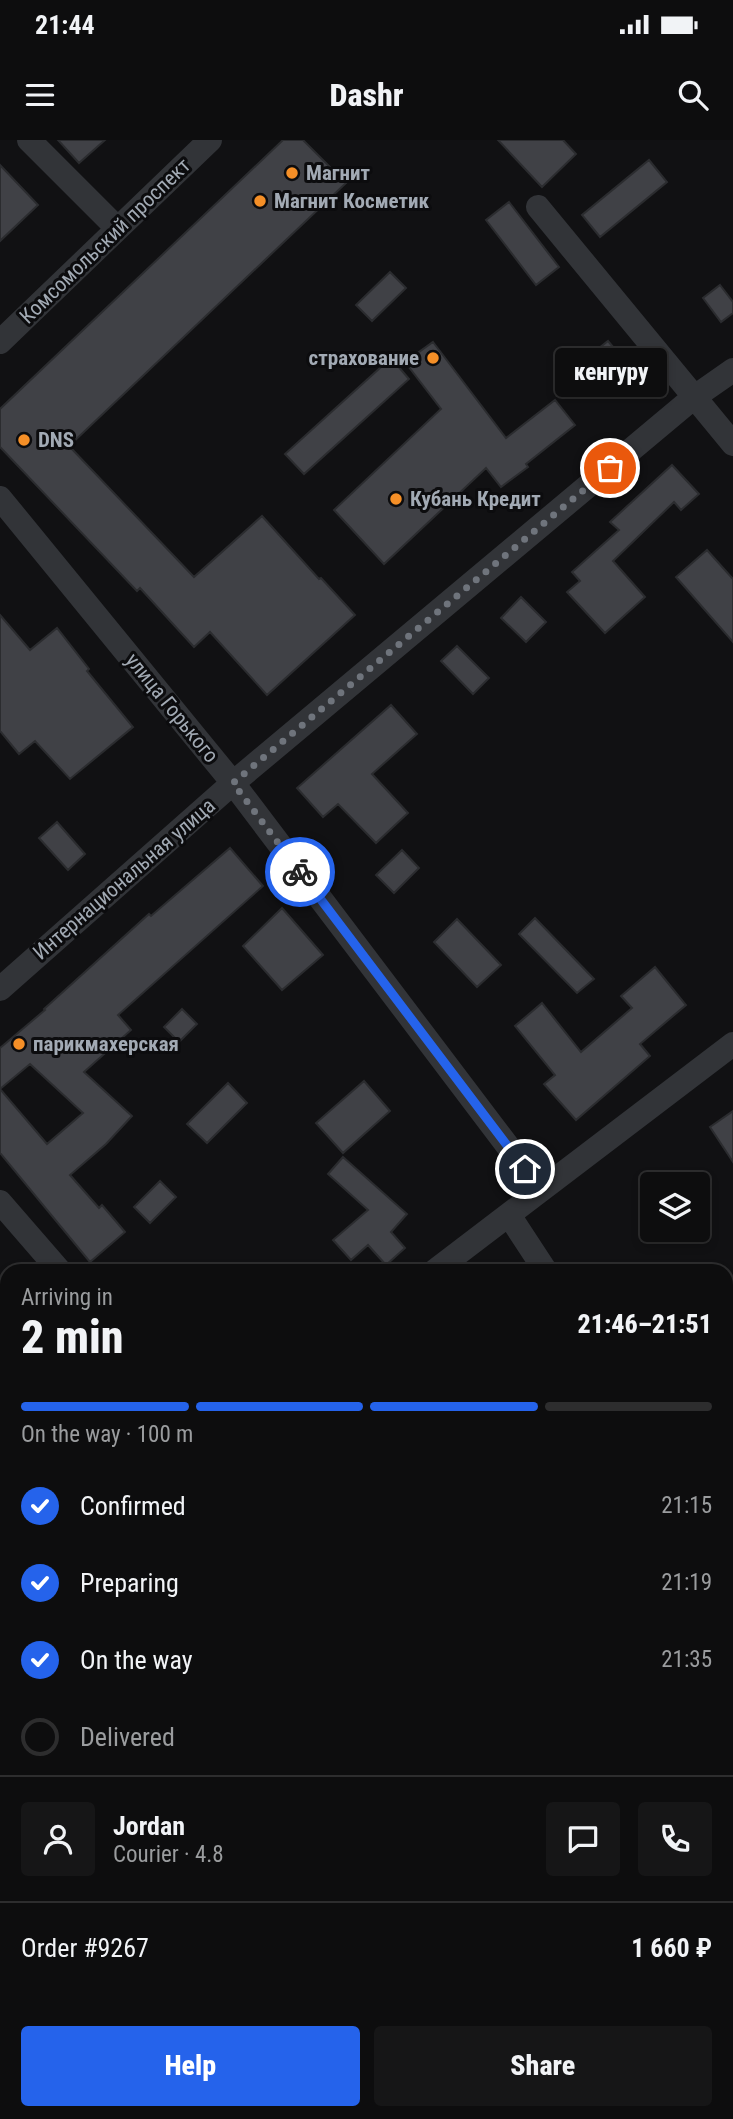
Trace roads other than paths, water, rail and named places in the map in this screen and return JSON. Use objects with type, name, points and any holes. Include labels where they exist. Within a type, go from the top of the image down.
[{"type":"street","points":[[29,140],[117,228]]},
{"type":"street","name":"Комсомольский проспект","points":[[0,342],[210,140]]},
{"type":"street","points":[[538,206],[733,444]]},
{"type":"street","name":"Интернациональная улица","points":[[0,989],[233,783],[694,398],[733,370]]},
{"type":"street","name":"улица Горького","points":[[0,498],[233,783],[541,1191]]},
{"type":"street","points":[[444,1264],[733,1044]]},
{"type":"street","points":[[0,1202],[54,1264]]},
{"type":"street","points":[[509,1215],[541,1264]]},
{"type":"place","name":"Магнит","points":[[292,173]]},
{"type":"place","name":"Магнит Косметик","points":[[260,201]]},
{"type":"place","name":"страхование","points":[[433,358]]},
{"type":"place","name":"DNS","points":[[24,440]]},
{"type":"place","name":"кенгуру","points":[[610,468]]},
{"type":"place","name":"Кубань Кредит","points":[[396,499]]},
{"type":"place","name":"парикмахерская","points":[[19,1044]]}]
